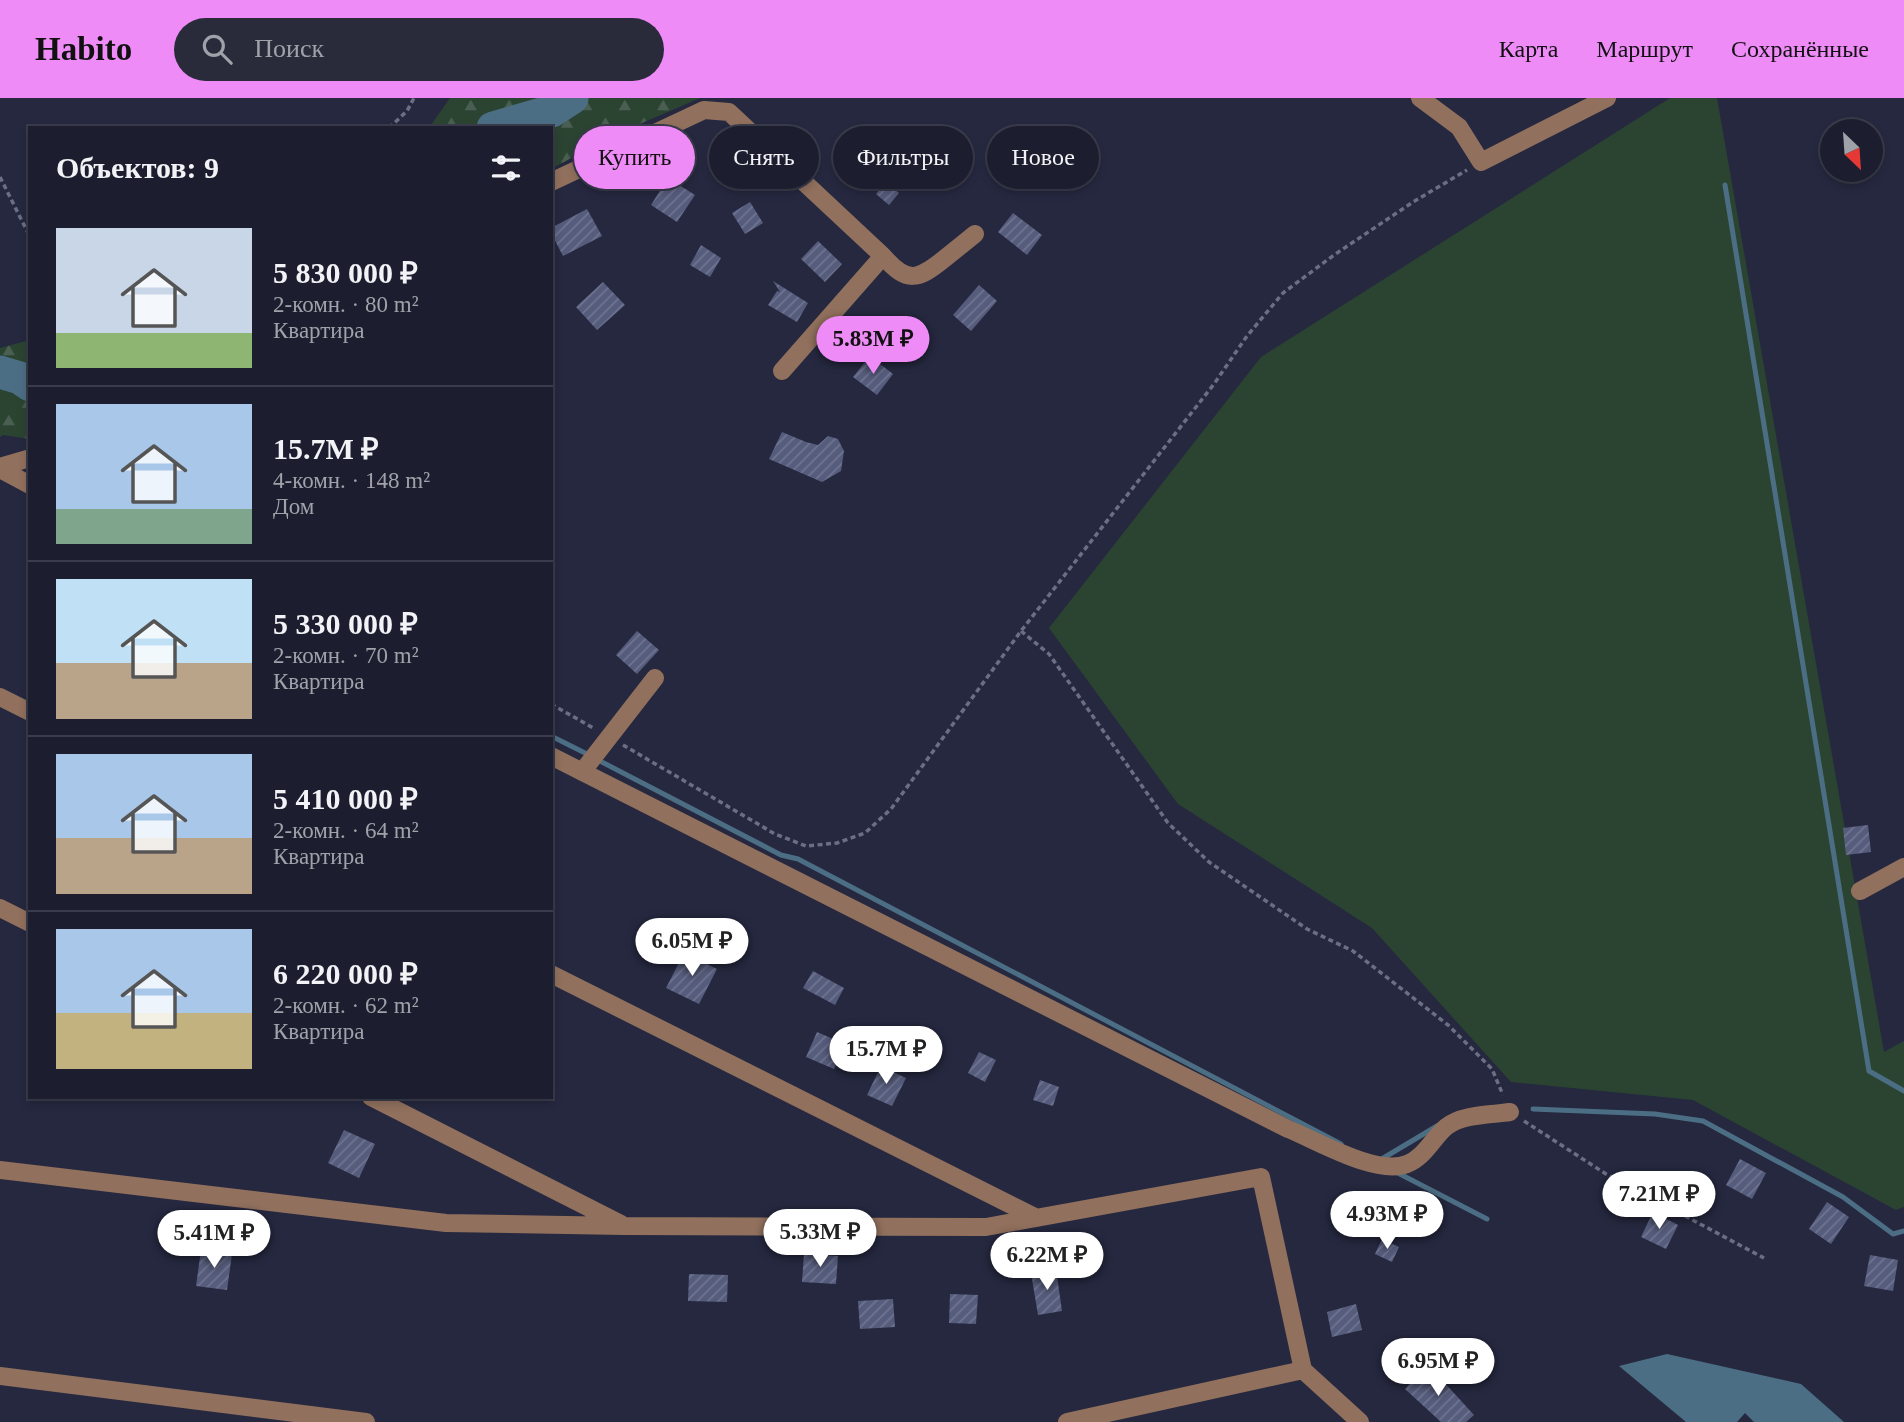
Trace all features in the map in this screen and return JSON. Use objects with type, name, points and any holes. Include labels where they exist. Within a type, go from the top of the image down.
[{"type":"street","points":[[1420,98],[1459,127],[1481,162],[1607,98]]},
{"type":"street","points":[[553,181],[704,110],[729,112],[895,270],[912,278],[925,274],[975,234]]},
{"type":"street","points":[[782,371],[883,257]]},
{"type":"street","points":[[0,468],[28,459]]},
{"type":"street","points":[[0,468],[28,484]]},
{"type":"street","points":[[582,772],[655,678]]},
{"type":"street","points":[[0,697],[28,711]]},
{"type":"street","points":[[553,757],[1288,1129],[1369,1163],[1404,1166],[1414,1161],[1448,1125],[1470,1117],[1510,1112]]},
{"type":"street","points":[[1860,891],[1904,867]]},
{"type":"street","points":[[0,908],[28,922]]},
{"type":"street","points":[[553,975],[1037,1218]]},
{"type":"street","points":[[376,1099],[625,1226]]},
{"type":"street","points":[[0,1170],[446,1223],[625,1226],[986,1227],[1261,1177],[1303,1370],[1360,1422]]},
{"type":"street","points":[[1067,1422],[1303,1370]]},
{"type":"street","points":[[0,1376],[366,1422]]},
{"type":"path","points":[[391,126],[407,111],[414,98]]},
{"type":"path","points":[[553,705],[775,834],[806,846],[837,843],[865,833],[891,809],[1021,631],[1214,384],[1247,336],[1283,293],[1413,202],[1481,162]]},
{"type":"path","points":[[0,177],[28,233]]},
{"type":"path","points":[[1021,631],[1049,654],[1168,823],[1209,862],[1307,929],[1353,951],[1448,1025],[1492,1069],[1510,1112],[1606,1174],[1764,1258]]},
{"type":"green space","points":[[450,98],[700,98],[635,126],[574,126],[574,157],[553,168],[553,126],[430,126]]},
{"type":"green space","points":[[1670,98],[1717,98],[1884,1052],[1904,1041],[1904,1207],[1896,1210],[1693,1100],[1511,1082],[1372,928],[1178,804],[1049,628],[1261,357]]},
{"type":"green space","points":[[28,341],[28,439],[3,435],[0,437],[0,348]]},
{"type":"water","points":[[1667,1354],[1801,1384],[1844,1422],[1754,1422],[1745,1413],[1737,1422],[1686,1422],[1619,1366]]},
{"type":"building","points":[[661,189],[685,189],[695,195],[677,222],[651,205]]},
{"type":"building","points":[[880,189],[894,189],[899,193],[889,205],[876,194]]},
{"type":"building","points":[[750,202],[763,223],[745,234],[732,213]]},
{"type":"building","points":[[587,209],[602,236],[563,256],[553,237],[553,227]]},
{"type":"building","points":[[1013,213],[1042,235],[1027,255],[998,232]]},
{"type":"building","points":[[818,241],[842,264],[825,282],[801,259]]},
{"type":"building","points":[[701,245],[721,258],[710,277],[690,265]]},
{"type":"building","points":[[773,281],[808,303],[797,322],[768,305],[777,291],[780,292]]},
{"type":"building","points":[[603,282],[625,305],[597,330],[576,307]]},
{"type":"building","points":[[979,285],[997,301],[971,331],[953,315]]},
{"type":"building","points":[[870,356],[893,374],[877,395],[853,377]]},
{"type":"building","points":[[782,432],[818,445],[828,436],[838,439],[844,451],[841,471],[822,482],[769,459]]},
{"type":"building","points":[[637,631],[659,650],[637,674],[616,655]]},
{"type":"building","points":[[1868,825],[1871,852],[1846,855],[1843,828]]},
{"type":"building","points":[[684,953],[717,969],[699,1004],[666,988]]},
{"type":"building","points":[[813,971],[844,988],[835,1005],[803,988]]},
{"type":"building","points":[[817,1032],[845,1044],[834,1069],[806,1057]]},
{"type":"building","points":[[979,1052],[996,1060],[985,1082],[968,1073]]},
{"type":"building","points":[[881,1066],[906,1078],[892,1106],[867,1095]]},
{"type":"building","points":[[1040,1080],[1059,1087],[1053,1106],[1033,1100]]},
{"type":"building","points":[[344,1130],[375,1144],[359,1178],[328,1163]]},
{"type":"building","points":[[1740,1159],[1766,1173],[1752,1199],[1726,1185]]},
{"type":"building","points":[[1827,1202],[1849,1217],[1831,1244],[1809,1229]]},
{"type":"building","points":[[1653,1212],[1678,1225],[1666,1249],[1641,1237]]},
{"type":"building","points":[[1382,1239],[1399,1247],[1392,1262],[1375,1254]]},
{"type":"building","points":[[201,1250],[232,1254],[227,1290],[196,1286]]},
{"type":"building","points":[[804,1254],[838,1256],[836,1284],[802,1282]]},
{"type":"building","points":[[1870,1255],[1898,1260],[1893,1291],[1864,1286]]},
{"type":"building","points":[[1056,1269],[1062,1311],[1038,1315],[1031,1273]]},
{"type":"building","points":[[689,1274],[728,1275],[727,1302],[688,1301]]},
{"type":"building","points":[[950,1294],[978,1295],[976,1324],[949,1323]]},
{"type":"building","points":[[893,1299],[895,1327],[860,1329],[858,1301]]},
{"type":"building","points":[[1356,1304],[1362,1330],[1332,1337],[1327,1312]]},
{"type":"building","points":[[1426,1365],[1474,1415],[1466,1422],[1441,1422],[1405,1389]]},
{"type":"waterway","points":[[500,126],[552,111],[572,98]]},
{"type":"waterway","points":[[1725,185],[1869,1071],[1904,1091]]},
{"type":"waterway","points":[[0,372],[20,378],[28,384]]},
{"type":"waterway","points":[[553,737],[589,755]]},
{"type":"waterway","points":[[598,760],[781,855],[798,859],[1341,1144]]},
{"type":"waterway","points":[[1533,1109],[1655,1114],[1703,1121],[1843,1197],[1893,1234],[1904,1231]]},
{"type":"waterway","points":[[1380,1160],[1437,1126]]},
{"type":"waterway","points":[[1396,1172],[1487,1219]]}]
